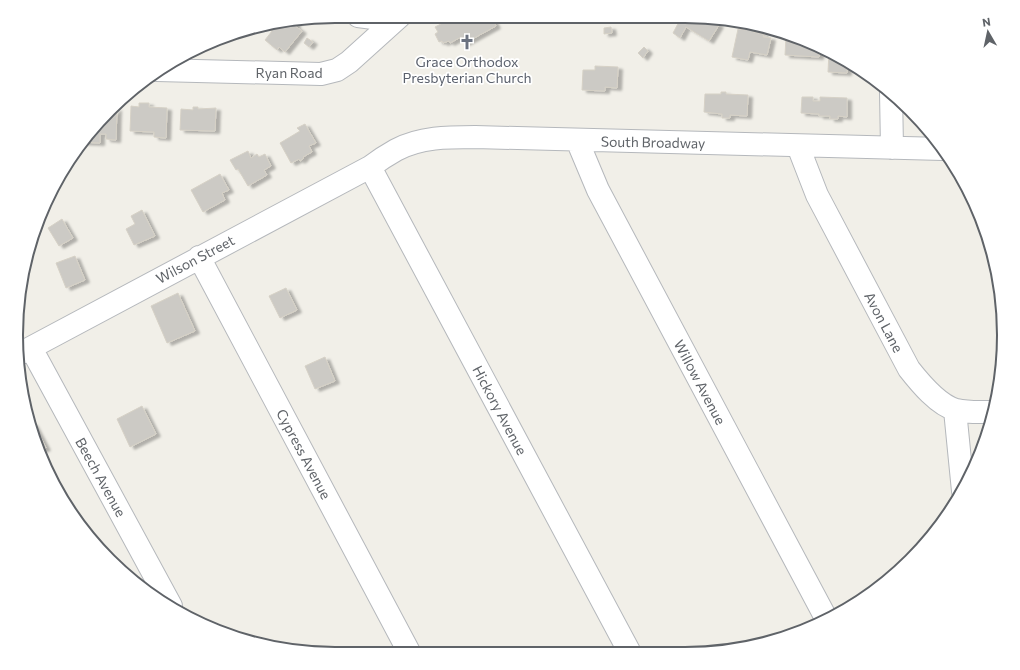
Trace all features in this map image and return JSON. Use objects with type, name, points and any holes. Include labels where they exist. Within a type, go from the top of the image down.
[{"type":"street","name":"Ryan Road","points":[[171,70],[321,74],[336,70],[349,62],[391,23]]},
{"type":"street","points":[[891,100],[892,148]]},
{"type":"street","name":"South Broadway","points":[[370,167],[396,150],[422,140],[446,137],[935,149]]},
{"type":"street","name":"Willow Avenue","points":[[577,140],[598,190],[824,614]]},
{"type":"street","name":"Avon Lane","points":[[798,146],[817,195],[909,369],[922,386],[940,401],[955,410]]},
{"type":"street","name":"Wilson Street","points":[[26,351],[199,257],[370,167]]},
{"type":"street","name":"Hickory Avenue","points":[[370,167],[627,647]]},
{"type":"street","name":"Cypress Avenue","points":[[199,257],[406,647]]},
{"type":"street","name":"Beech Avenue","points":[[26,351],[165,596]]},
{"type":"street","points":[[962,479],[955,410],[975,413],[987,412]]},
{"type":"building","points":[[443,23],[494,23],[496,26],[465,43],[461,37],[450,43],[449,41],[443,43],[442,41],[439,42],[435,34],[438,32],[435,27]]},
{"type":"building","points":[[678,23],[719,25],[709,41],[686,27],[680,38],[673,33]]},
{"type":"building","points":[[295,26],[302,31],[285,52],[279,47],[277,50],[265,40],[272,31],[271,30]]},
{"type":"building","points":[[611,27],[612,33],[604,34],[604,28]]},
{"type":"building","points":[[738,29],[764,34],[763,37],[771,38],[767,55],[750,52],[748,60],[732,57]]},
{"type":"building","points":[[307,38],[313,42],[309,47],[304,43]]},
{"type":"building","points":[[786,40],[819,53],[819,57],[785,55]]},
{"type":"building","points":[[644,47],[648,51],[643,58],[638,53]]},
{"type":"building","points":[[829,58],[847,69],[847,73],[828,72]]},
{"type":"building","points":[[595,66],[618,67],[617,88],[605,87],[605,91],[582,90],[583,70],[595,70]]},
{"type":"building","points":[[721,92],[726,92],[726,94],[748,95],[747,116],[730,115],[730,118],[722,118],[722,114],[704,112],[705,94],[721,94]]},
{"type":"building","points":[[802,97],[813,97],[813,101],[820,101],[820,97],[847,98],[847,117],[838,116],[838,119],[830,119],[830,116],[801,113]]},
{"type":"building","points":[[139,103],[149,103],[149,107],[167,108],[166,138],[154,137],[154,132],[130,131],[131,106],[139,107]]},
{"type":"building","points":[[193,107],[198,107],[198,109],[216,108],[215,131],[180,130],[181,109],[193,110]]},
{"type":"building","points":[[117,111],[116,140],[106,139],[106,134],[100,134],[100,143],[89,142]]},
{"type":"building","points":[[305,124],[316,143],[309,146],[312,152],[303,157],[304,158],[300,161],[299,159],[291,163],[280,143],[300,131],[297,128]]},
{"type":"building","points":[[248,151],[251,158],[257,154],[259,157],[265,154],[271,166],[264,170],[267,175],[248,186],[238,169],[236,170],[230,160]]},
{"type":"building","points":[[220,174],[229,190],[222,193],[225,200],[203,212],[191,190]]},
{"type":"building","points":[[142,210],[155,236],[134,245],[126,229],[135,224],[131,216]]},
{"type":"building","points":[[62,219],[73,238],[59,246],[48,228]]},
{"type":"building","points":[[75,256],[85,280],[66,288],[56,263]]},
{"type":"building","points":[[286,288],[297,310],[280,318],[269,296]]},
{"type":"building","points":[[178,293],[195,331],[167,343],[151,306]]},
{"type":"building","points":[[325,357],[335,381],[315,389],[305,366]]},
{"type":"building","points":[[142,406],[156,434],[130,447],[117,419]]},
{"type":"place","name":"Grace Orthodox Presbyterian Church","points":[[467,42]]}]
